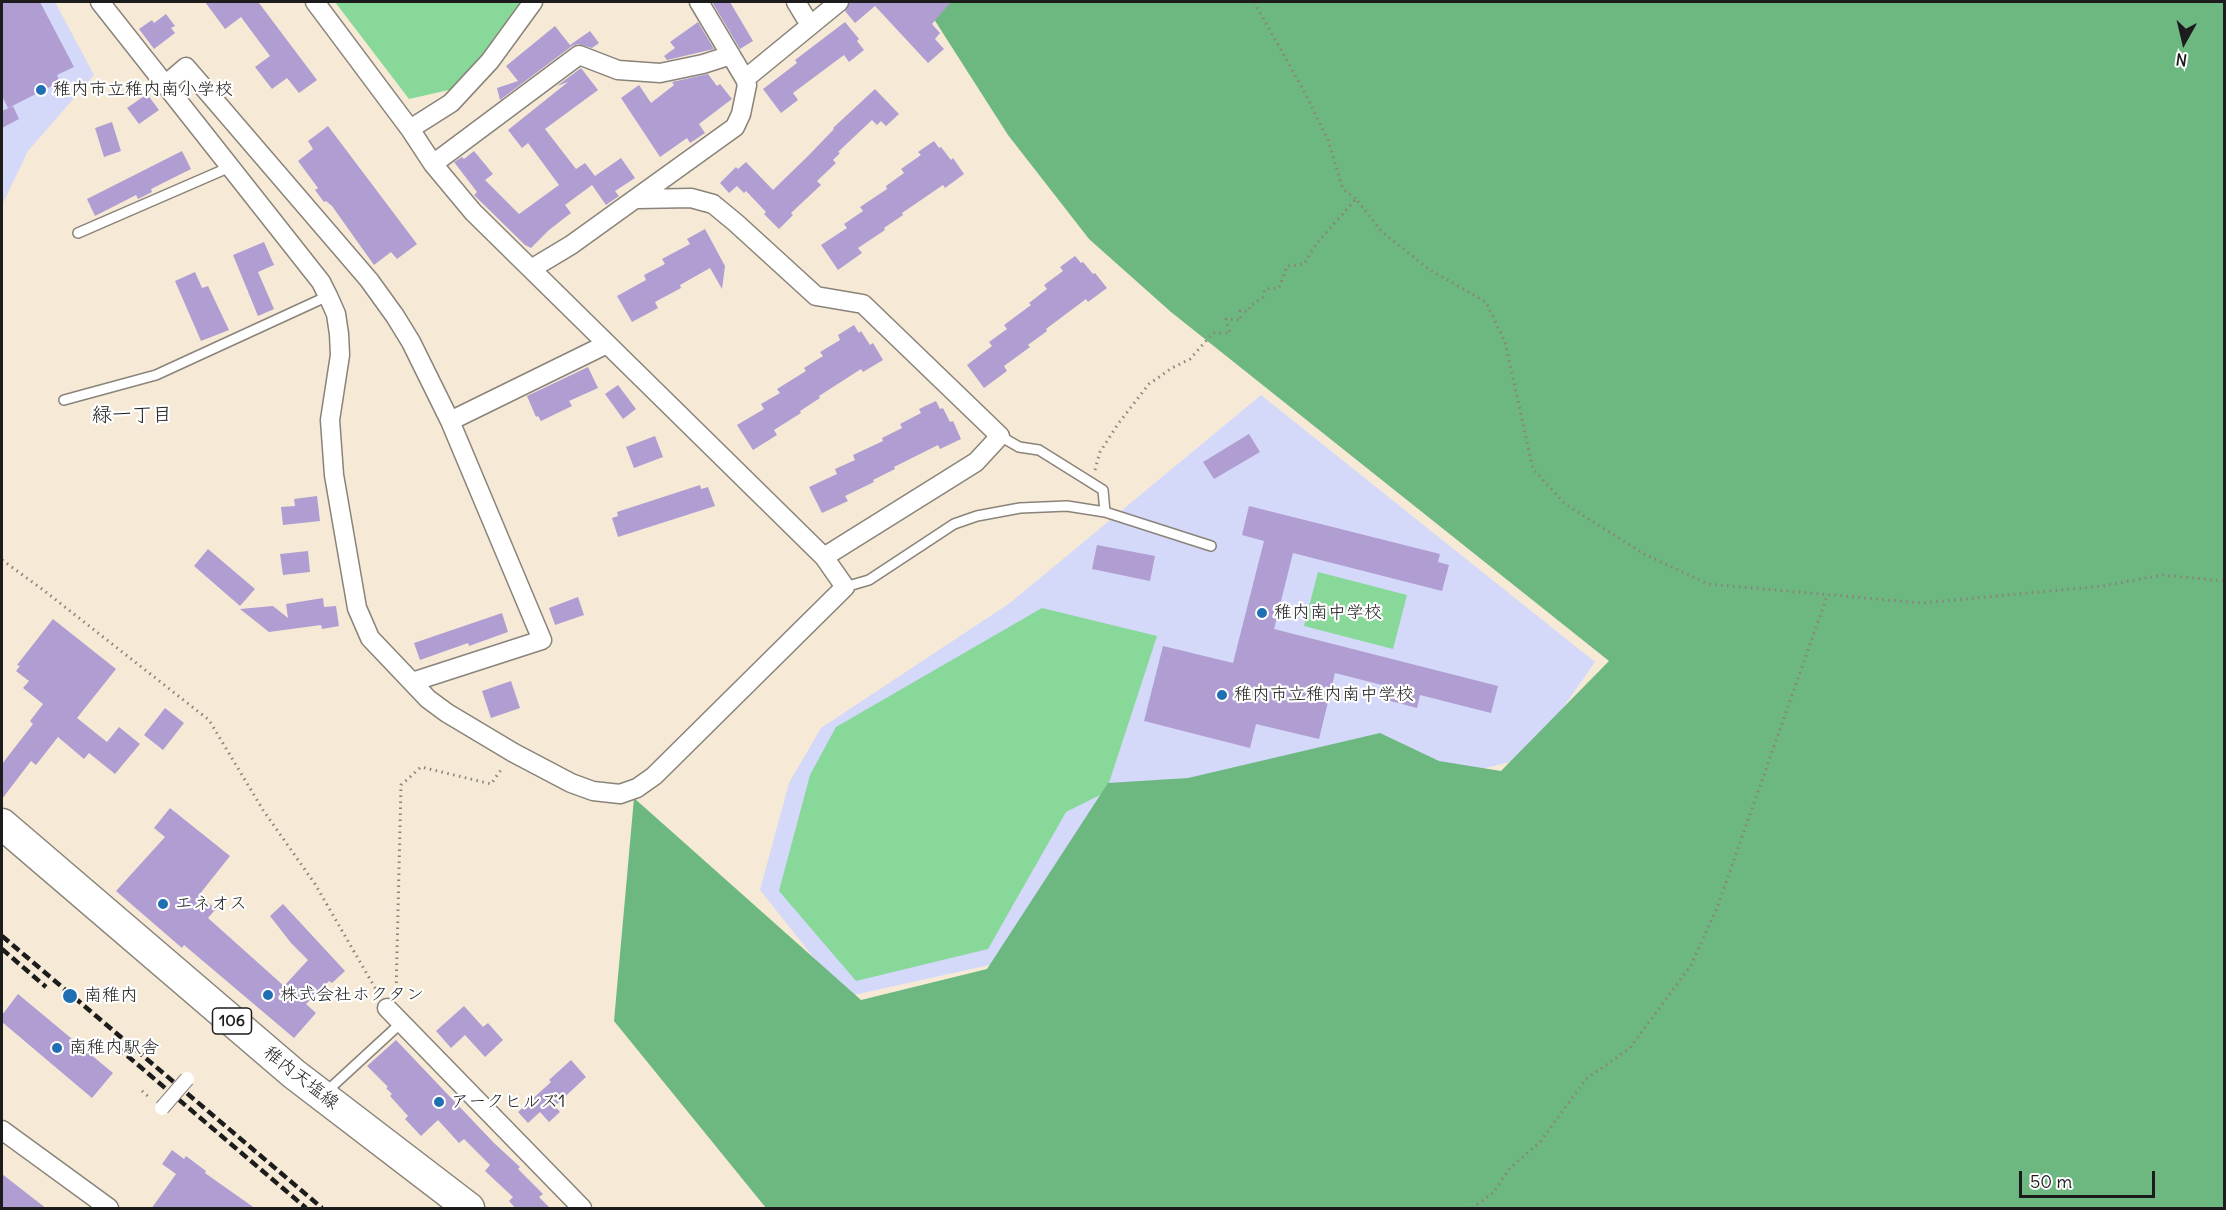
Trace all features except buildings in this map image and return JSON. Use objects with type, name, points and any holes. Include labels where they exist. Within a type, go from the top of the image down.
[{"type":"main road","name":"稚内天塩線","points":[[2,824],[294,1074],[470,1209]]},
{"type":"street","points":[[100,2],[321,282],[336,314],[340,355],[330,420],[334,475],[357,608],[370,638],[428,699],[514,753],[571,783],[593,791],[620,794],[637,788],[654,776],[845,587],[824,557],[473,212],[433,164],[410,129],[315,2]]},
{"type":"street","points":[[410,129],[451,103],[490,62],[533,2]]},
{"type":"street","points":[[531,269],[571,245],[735,127],[741,114],[747,85],[699,2]]},
{"type":"street","points":[[796,2],[810,25]]},
{"type":"street","points":[[745,79],[839,2]]},
{"type":"street","points":[[433,164],[579,55],[618,70],[660,73],[704,64],[731,55]]},
{"type":"street","points":[[165,85],[186,67],[369,280],[395,316],[411,342],[450,421],[542,640],[412,682]]},
{"type":"street","points":[[637,199],[691,198],[713,204],[816,296],[862,304],[1000,436],[976,462],[824,557]]},
{"type":"street","points":[[450,421],[607,344]]},
{"type":"street","points":[[394,1016],[582,1209]]},
{"type":"street","points":[[162,1108],[187,1079]]},
{"type":"street","points":[[2,1130],[109,1209]]},
{"type":"lane","points":[[78,233],[230,167]]},
{"type":"lane","points":[[64,400],[156,375],[328,296]]},
{"type":"lane","points":[[1000,436],[1019,447],[1039,450],[1103,490],[1105,512]]},
{"type":"lane","points":[[845,587],[869,580],[954,524],[977,516],[1020,508],[1055,507],[1105,512],[1211,546]]},
{"type":"lane","points":[[322,1095],[394,1016]]},
{"type":"path","points":[[1254,2],[1304,91],[1328,140],[1343,189],[1356,199],[1382,232],[1430,270],[1486,302],[1505,342],[1533,469],[1565,504],[1644,554],[1708,584],[1922,603],[2103,586],[2163,575],[2224,581]]},
{"type":"path","points":[[1092,483],[1100,452],[1149,384],[1190,359],[1213,333],[1230,333],[1226,319],[1241,320],[1240,311],[1249,311],[1250,306],[1263,297],[1265,289],[1279,288],[1287,266],[1304,264],[1317,243],[1356,199]]},
{"type":"path","points":[[2,560],[209,720],[263,810],[315,884],[394,1016]]},
{"type":"path","points":[[1472,1209],[1493,1192],[1510,1168],[1540,1142],[1586,1079],[1630,1048],[1691,965],[1718,909],[1827,596]]},
{"type":"path","points":[[394,1016],[401,785],[422,767],[491,784],[514,753]]},
{"type":"shaded area","name":"稚内市立稚内南小学校","points":[[2,2],[55,2],[94,75],[28,151],[2,205]]},
{"type":"shaded area","name":"稚内市立稚内南中学校","points":[[1261,395],[1595,662],[1529,757],[1435,781],[994,964],[845,997],[760,890],[789,783],[821,728],[1010,603]]},
{"type":"green space","points":[[335,2],[524,2],[462,87],[409,99]]},
{"type":"green space","points":[[923,2],[2224,2],[2224,1208],[766,1208],[614,1021],[634,798],[861,1000],[987,969],[1108,783],[1188,778],[1380,733],[1439,761],[1501,771],[1609,661],[1171,312],[1089,239],[1008,135]]},
{"type":"green space","points":[[1318,572],[1407,595],[1393,649],[1304,626]]},
{"type":"green space","points":[[1042,608],[1157,636],[1106,792],[1066,812],[988,949],[856,981],[779,891],[810,775],[836,727]]},
{"type":"railway","points":[[2,936],[322,1208]]},
{"type":"railway","points":[[2,949],[46,987]]},
{"type":"railway","points":[[117,1047],[306,1208]]},
{"type":"place","name":"稚内市立稚内南小学校","points":[[41,90]]},
{"type":"place","name":"稚内南中学校","points":[[1262,613]]},
{"type":"place","name":"稚内市立稚内南中学校","points":[[1222,695]]},
{"type":"place","name":"エネオス","points":[[163,904]]},
{"type":"place","name":"株式会社ホクタン","points":[[268,995]]},
{"type":"place","name":"南稚内","points":[[70,996]]},
{"type":"place","name":"南稚内駅舎","points":[[57,1048]]},
{"type":"place","name":"アークヒルズ1","points":[[439,1102]]},
{"type":"district","name":"緑一丁目","points":[[132,415]]}]
